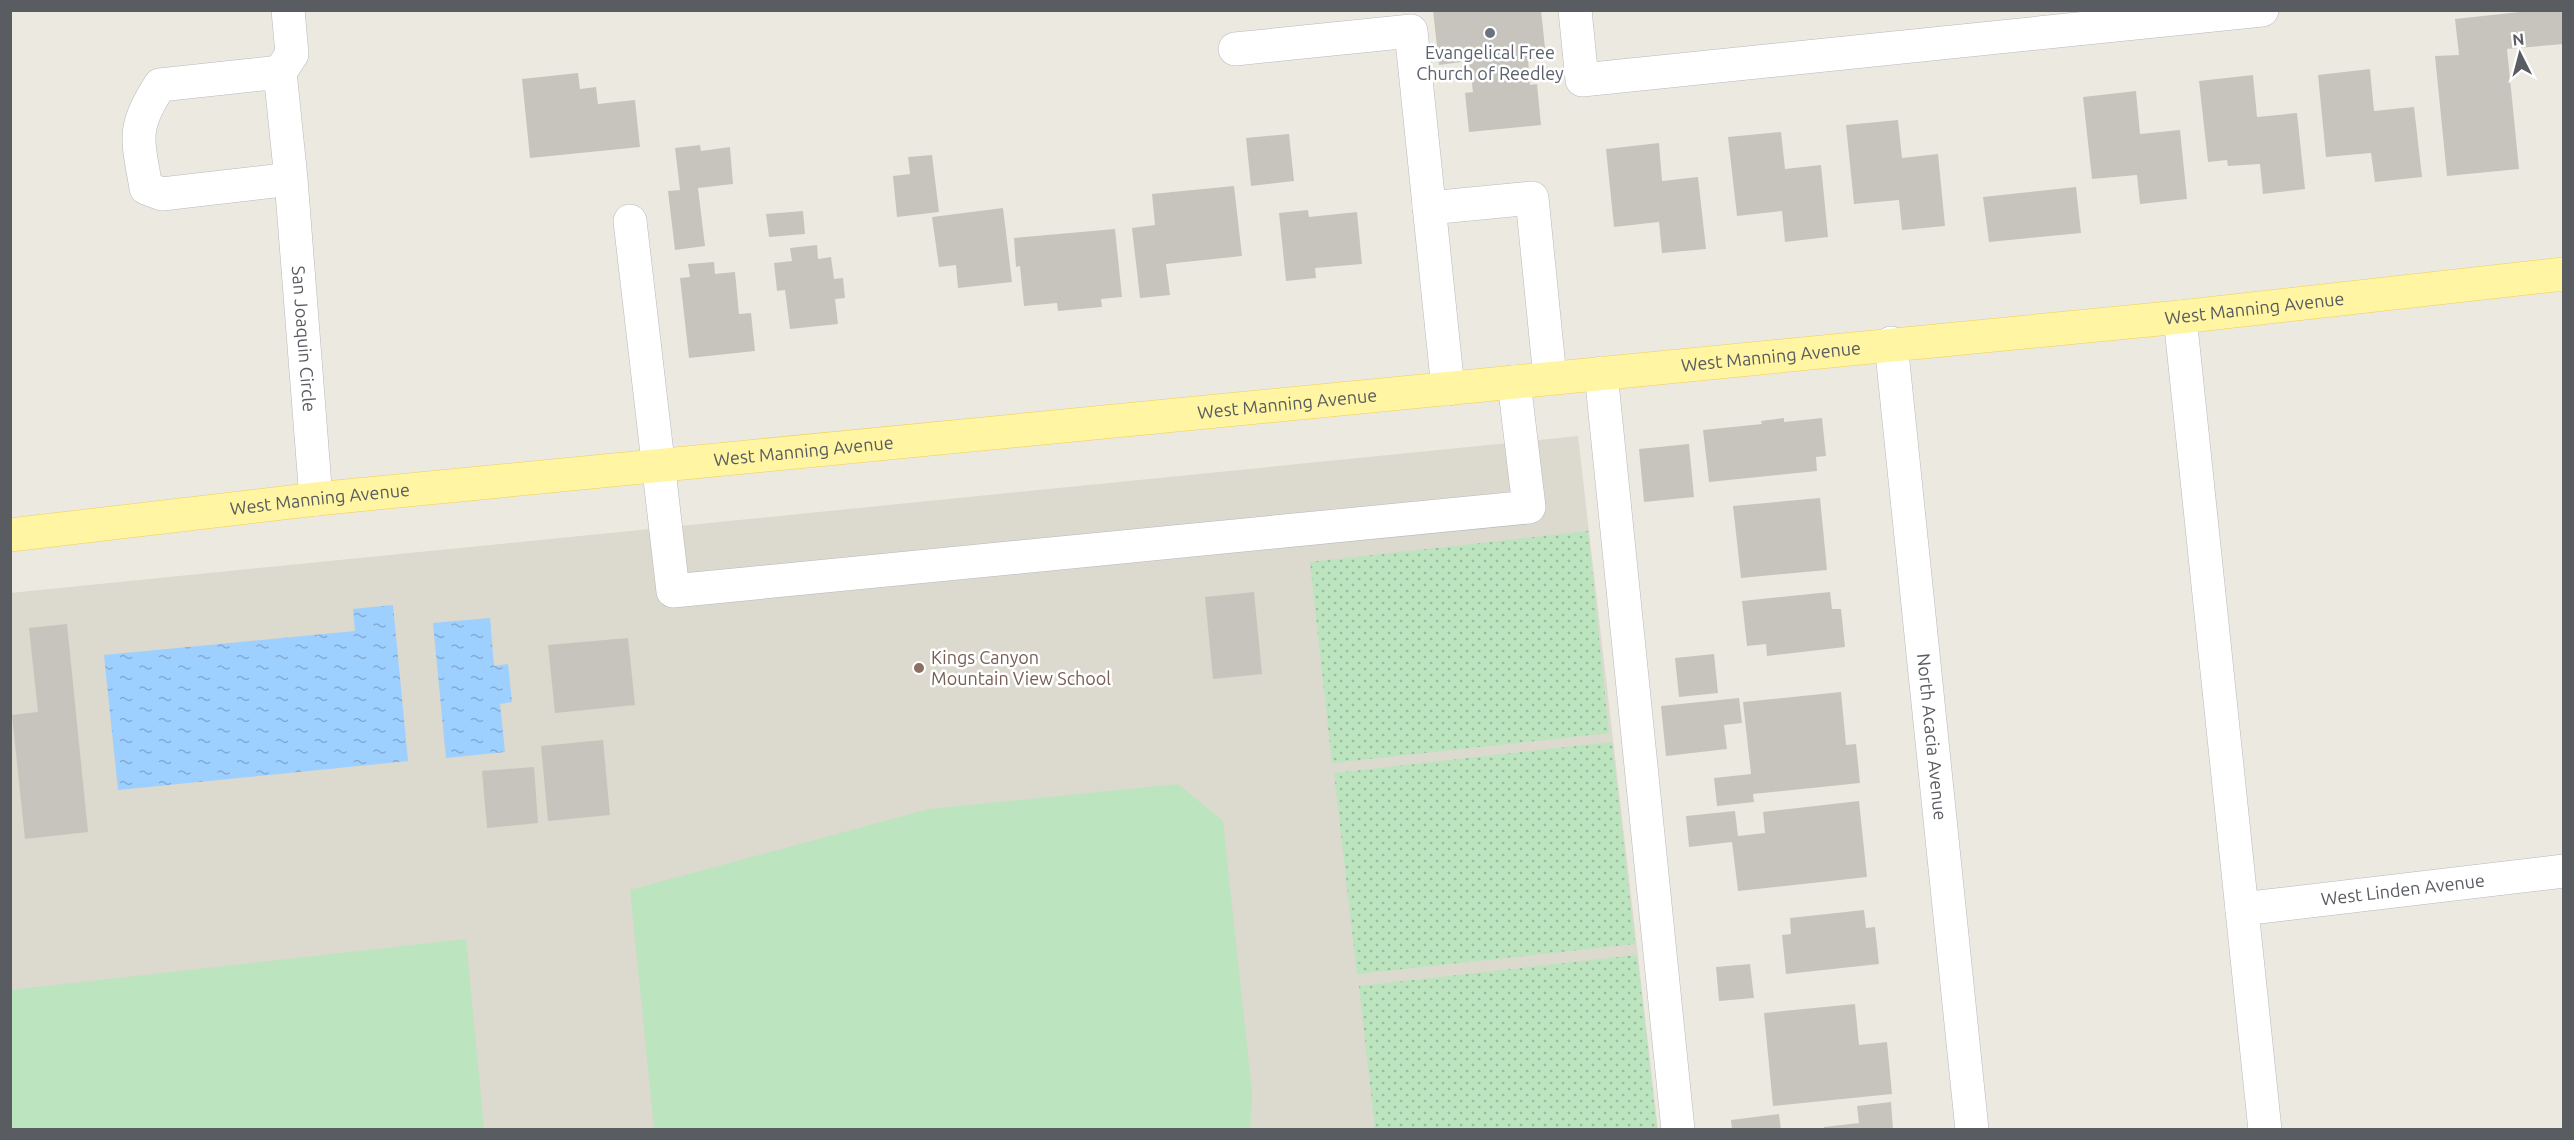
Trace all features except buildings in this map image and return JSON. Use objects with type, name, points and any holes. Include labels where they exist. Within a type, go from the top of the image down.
[{"type":"main road","name":"West Manning Avenue","points":[[10,535],[316,499],[658,464],[1448,389],[1891,343],[2180,317],[2564,274]]},
{"type":"street","points":[[288,10],[292,54],[280,72],[160,85],[144,109],[138,134],[146,188],[162,194],[291,179]]},
{"type":"street","points":[[1575,10],[1582,80],[2262,10]]},
{"type":"street","points":[[1235,49],[1411,32],[1448,389]]},
{"type":"street","name":"San Joaquin Circle","points":[[280,72],[291,179],[316,499]]},
{"type":"street","points":[[1429,208],[1532,198],[1550,378]]},
{"type":"street","points":[[630,221],[673,591],[1529,507],[1514,382]]},
{"type":"street","points":[[2180,317],[2265,1130]]},
{"type":"street","name":"North Acacia Avenue","points":[[1891,343],[1972,1130]]},
{"type":"street","points":[[1601,373],[1678,1130]]},
{"type":"street","name":"West Linden Avenue","points":[[2242,909],[2564,870]]},
{"type":"shaded area","points":[[1578,436],[1658,1129],[11,1129],[10,593]]},
{"type":"green space","points":[[1588,531],[1609,733],[1332,763],[1310,562]]},
{"type":"green space","points":[[1612,742],[1635,944],[1357,974],[1334,773]]},
{"type":"green space","points":[[1178,784],[1223,821],[1252,1093],[1250,1129],[654,1129],[630,890],[929,809]]},
{"type":"green space","points":[[466,939],[484,1129],[11,1129],[11,990]]},
{"type":"green space","points":[[1637,955],[1657,1129],[1375,1129],[1359,986]]},
{"type":"water","points":[[393,605],[408,761],[118,790],[104,655],[355,631],[353,609]]},
{"type":"water","points":[[490,618],[494,666],[508,664],[512,702],[500,704],[505,752],[446,758],[433,623]]},
{"type":"place","name":"Evangelical Free Church of Reedley","points":[[1490,33]]},
{"type":"place","name":"Kings Canyon Mountain View School","points":[[919,668]]}]
